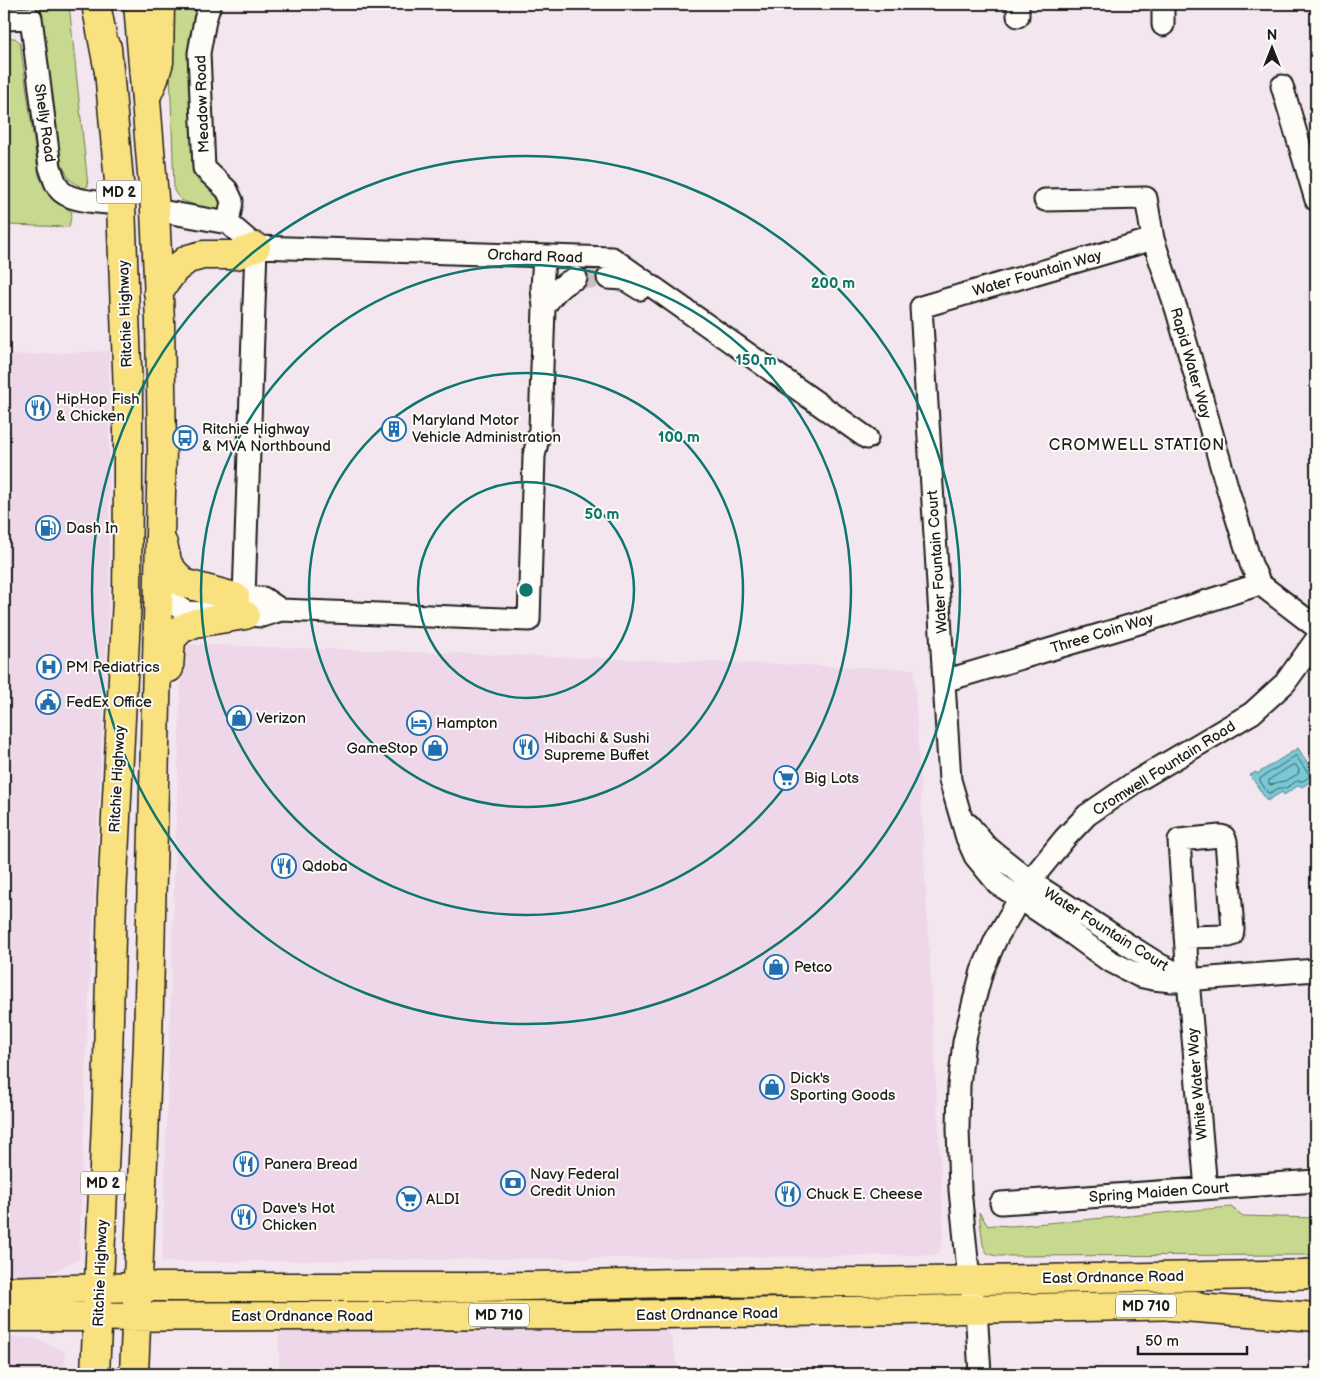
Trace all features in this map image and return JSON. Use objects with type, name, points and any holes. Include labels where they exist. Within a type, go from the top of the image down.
[{"type":"main road","points":[[96,4],[109,72],[131,144],[137,191],[142,201],[155,210]]},
{"type":"main road","name":"Ritchie Highway","points":[[95,1374],[112,888],[127,598],[129,448],[121,204],[103,4]]},
{"type":"main road","name":"MD 2","points":[[134,1374],[148,1042],[155,724],[164,600],[160,533],[162,450],[160,322],[155,210],[138,4]]},
{"type":"main road","points":[[146,98],[159,62],[160,4]]},
{"type":"main road","points":[[121,204],[133,212],[138,224],[144,289],[160,322]]},
{"type":"main road","points":[[158,292],[175,269],[188,259],[203,255],[236,255],[256,247]]},
{"type":"main road","points":[[160,533],[168,565],[183,583],[241,603]]},
{"type":"main road","points":[[155,724],[167,696],[171,639],[181,629],[241,603]]},
{"type":"main road","points":[[116,797],[130,839],[129,919],[132,929],[138,936],[150,942]]},
{"type":"main road","name":"East Ordnance Road","points":[[4,1292],[138,1287],[476,1286],[1309,1274]]},
{"type":"main road","name":"East Ordnance Road","points":[[4,1317],[606,1315],[1316,1303]]},
{"type":"main road","points":[[1170,1306],[1316,1317]]},
{"type":"street","name":"Meadow Road","points":[[210,4],[199,53],[204,168],[227,190],[232,200],[228,223]]},
{"type":"street","points":[[1163,4],[1164,25]]},
{"type":"street","name":"Shelly Road","points":[[4,18],[30,11],[50,167],[54,179],[62,192],[89,202],[121,204]]},
{"type":"street","points":[[1282,86],[1316,200]]},
{"type":"street","name":"Rapid Water Way","points":[[1045,200],[1146,198],[1153,239],[1177,312],[1251,564],[1260,584],[1316,627]]},
{"type":"street","points":[[155,210],[228,223],[256,247],[241,603]]},
{"type":"street","name":"Water Fountain Way","points":[[921,307],[1153,239]]},
{"type":"street","name":"Orchard Road","points":[[256,247],[612,258],[867,438]]},
{"type":"street","points":[[164,600],[186,612],[241,603],[262,616],[281,610],[529,620],[534,456],[540,430],[544,256]]},
{"type":"street","points":[[544,307],[554,293],[567,281],[576,278]]},
{"type":"street","points":[[608,278],[624,279],[679,315],[702,321]]},
{"type":"street","name":"Water Fountain Court","points":[[921,307],[950,780],[961,815],[1025,890],[1188,979]]},
{"type":"street","name":"Three Coin Way","points":[[944,681],[1260,584]]},
{"type":"street","name":"Cromwell Fountain Road","points":[[980,1374],[976,1309],[969,1280],[960,1190],[958,1085],[964,1042],[982,971],[996,939],[1025,890],[1065,838],[1087,815],[1135,782],[1252,713],[1285,683],[1316,640]]},
{"type":"street","name":"White Water Way","points":[[1185,938],[1229,936],[1232,934],[1226,841],[1224,837],[1179,840],[1185,938],[1188,979],[1206,1189]]},
{"type":"street","points":[[1188,979],[1316,970]]},
{"type":"street","name":"Spring Maiden Court","points":[[1001,1203],[1316,1181]]},
{"type":"shaded area","points":[[109,351],[109,593],[87,1041],[79,1259],[42,1277],[4,1277],[4,356]]},
{"type":"shaded area","points":[[182,644],[914,669],[944,1233],[938,1255],[162,1262]]},
{"type":"shaded area","points":[[661,1322],[671,1336],[679,1374],[279,1374],[279,1325]]},
{"type":"shaded area","points":[[4,1337],[34,1338],[65,1351],[64,1374],[4,1374]]},
{"type":"green space","points":[[40,4],[69,4],[88,186],[83,188],[70,180],[61,163]]},
{"type":"green space","points":[[171,4],[200,4],[189,37],[194,173],[198,181],[224,194],[226,210],[202,208],[181,200],[174,191],[170,68]]},
{"type":"green space","points":[[4,38],[15,38],[20,43],[39,176],[53,196],[72,212],[69,227],[4,225]]},
{"type":"green space","points":[[1231,1207],[1243,1216],[1316,1218],[1316,1255],[996,1256],[987,1253],[983,1245],[979,1212],[988,1226],[1012,1226]]},
{"type":"water","points":[[1298,748],[1316,778],[1302,787],[1299,785],[1284,795],[1282,792],[1267,801],[1250,775],[1256,772],[1257,774]]},
{"type":"tunnel","points":[[576,278],[608,278]]},
{"type":"place","name":"HipHop Fish & Chicken","points":[[38,408]]},
{"type":"place","name":"Maryland Motor Vehicle Administration","points":[[394,429]]},
{"type":"place","name":"Ritchie Highway & MVA Northbound","points":[[185,438]]},
{"type":"place","name":"Dash In","points":[[48,528]]},
{"type":"place","name":"PM Pediatrics","points":[[49,667]]},
{"type":"place","name":"FedEx Office","points":[[48,702]]},
{"type":"place","name":"Verizon","points":[[239,718]]},
{"type":"place","name":"Hampton","points":[[419,723]]},
{"type":"place","name":"Hibachi & Sushi Supreme Buffet","points":[[526,747]]},
{"type":"place","name":"GameStop","points":[[435,748]]},
{"type":"place","name":"Big Lots","points":[[786,778]]},
{"type":"place","name":"Qdoba","points":[[284,866]]},
{"type":"place","name":"Petco","points":[[776,967]]},
{"type":"place","name":"Dick's Sporting Goods","points":[[772,1087]]},
{"type":"place","name":"Panera Bread","points":[[246,1164]]},
{"type":"place","name":"Navy Federal Credit Union","points":[[513,1183]]},
{"type":"place","name":"Chuck E. Cheese","points":[[788,1194]]},
{"type":"place","name":"ALDI","points":[[409,1199]]},
{"type":"place","name":"Dave's Hot Chicken","points":[[244,1217]]},
{"type":"district","name":"CROMWELL STATION","points":[[1137,444]]}]
